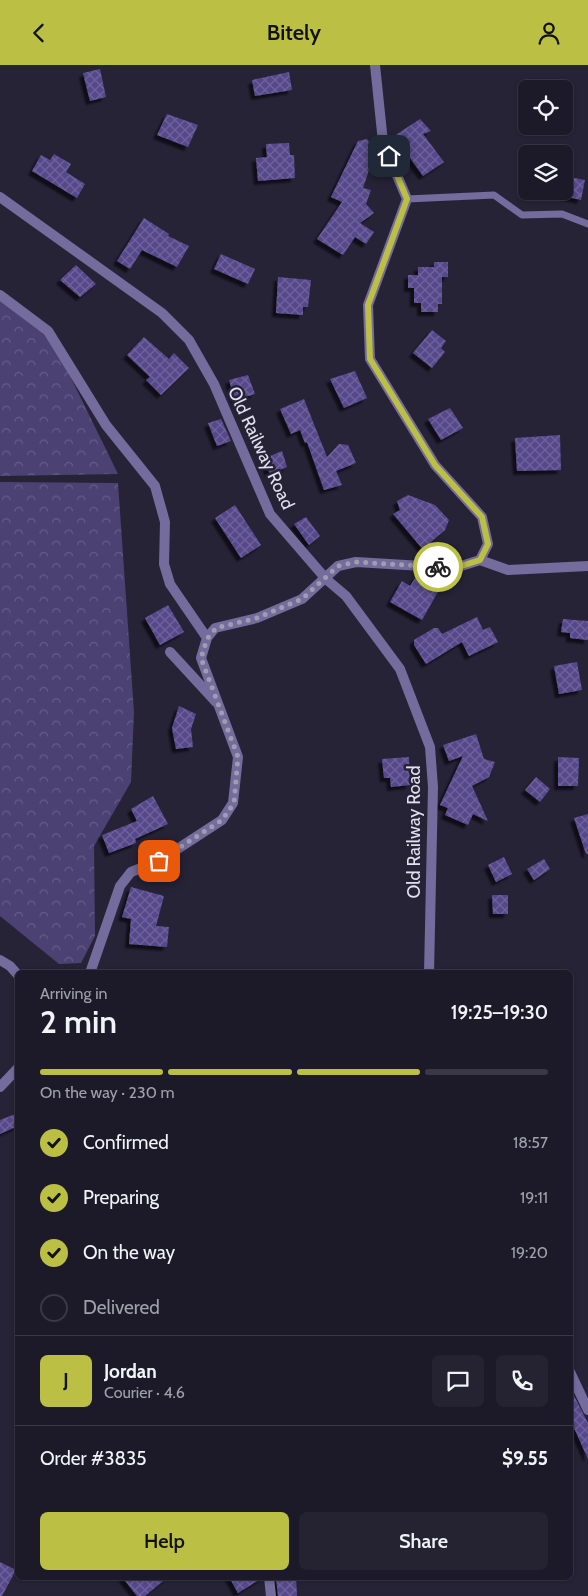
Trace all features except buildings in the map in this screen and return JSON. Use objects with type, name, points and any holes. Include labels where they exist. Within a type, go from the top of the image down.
[{"type":"street","points":[[375,65],[383,142],[407,199],[368,305],[370,359],[435,465],[482,517],[488,544],[480,560]]},
{"type":"street","name":"Old Railway Road","points":[[0,197],[162,313],[189,340],[214,384],[270,514],[326,579],[346,596],[400,669],[430,747],[433,787],[428,970]]},
{"type":"street","points":[[0,295],[48,331],[106,425],[155,485],[165,522],[164,564],[170,585],[207,639]]},
{"type":"street","points":[[91,970],[120,886],[131,872],[159,861],[222,820],[234,803],[238,757],[201,658],[207,639],[216,628],[257,618],[302,599],[338,566],[356,562],[455,568],[480,560],[508,570],[588,566]]},
{"type":"street","points":[[170,652],[220,707]]},
{"type":"street","points":[[0,960],[10,965],[15,971]]},
{"type":"street","points":[[0,1087],[15,1071]]},
{"type":"street","points":[[573,1378],[588,1410]]},
{"type":"street","points":[[269,1580],[271,1596]]},
{"type":"lane","points":[[407,199],[494,195],[522,215],[562,214],[588,224]]},
{"type":"green space","points":[[0,295],[48,331],[118,474],[0,476]]},
{"type":"green space","points":[[0,482],[118,483],[134,712],[131,782],[94,846],[95,936],[81,963],[59,964],[0,916]]},
{"type":"way so far","points":[[159,861],[222,820],[234,803],[238,757],[201,658],[207,639],[216,628],[257,618],[302,599],[338,566],[356,562],[438,567]]},
{"type":"route","points":[[389,156],[407,199],[368,305],[370,359],[435,465],[482,517],[488,544],[480,560],[455,568],[438,567]]}]
